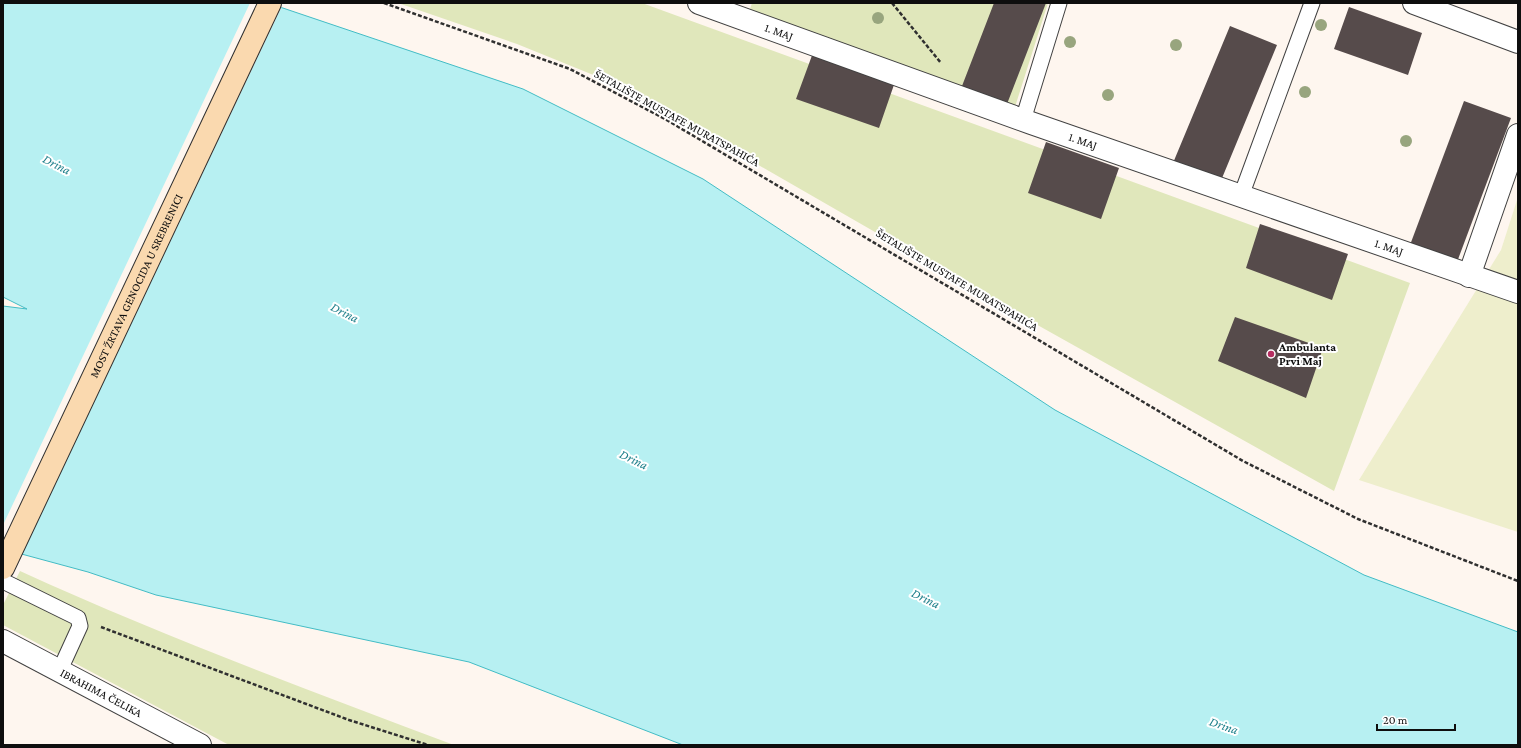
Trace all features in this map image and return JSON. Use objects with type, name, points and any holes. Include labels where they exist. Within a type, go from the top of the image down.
[{"type":"main road","name":"MOST ŽRTAVA GENOCIDA U SREBRENICI","points":[[3,568],[270,3]]},
{"type":"street","name":"1. MAJ","points":[[699,3],[1023,120],[1518,292]]},
{"type":"street","points":[[1414,3],[1518,42]]},
{"type":"street","points":[[1469,276],[1518,135]]},
{"type":"street","name":"IBRAHIMA ČELIKA","points":[[3,641],[59,672],[200,745]]},
{"type":"lane","points":[[1023,120],[1059,3]]},
{"type":"lane","points":[[1241,196],[1312,3]]},
{"type":"lane","points":[[3,581],[78,618],[80,626],[59,672]]},
{"type":"path","name":"ŠETALIŠTE MUSTAFE MURATSPAHIĆA","points":[[384,3],[570,69],[665,118],[1243,462],[1358,519],[1518,581]]},
{"type":"path","points":[[892,3],[942,65]]},
{"type":"path","points":[[78,618],[349,720],[428,745]]},
{"type":"green space","points":[[398,3],[642,3],[1410,283],[1334,491],[1014,312],[623,87],[517,44]]},
{"type":"green space","points":[[752,3],[1048,3],[1015,107],[748,15]]},
{"type":"green space","points":[[1518,197],[1518,532],[1359,480],[1501,250]]},
{"type":"green space","points":[[20,571],[181,640],[454,745],[229,745],[3,625],[3,605]]},
{"type":"water","name":"Drina","points":[[3,3],[268,3],[523,89],[703,179],[1055,410],[1364,575],[1518,632],[1518,745],[683,745],[469,662],[156,595],[88,572],[3,549],[3,306],[27,309],[3,297]]},
{"type":"pier","points":[[250,3],[274,3],[282,6],[21,556],[3,551],[3,525]]},
{"type":"building","points":[[994,3],[1046,3],[1007,104],[962,86]]},
{"type":"building","points":[[1349,7],[1422,33],[1408,75],[1334,49]]},
{"type":"building","points":[[1230,26],[1277,45],[1220,183],[1173,163]]},
{"type":"building","points":[[814,50],[896,79],[879,128],[796,99]]},
{"type":"building","points":[[1464,101],[1511,118],[1457,262],[1410,245]]},
{"type":"building","points":[[1046,142],[1119,168],[1101,219],[1028,193]]},
{"type":"building","points":[[1260,224],[1348,254],[1332,300],[1246,268]]},
{"type":"building","name":"Ambulanta Prvi Maj","points":[[1235,317],[1323,348],[1306,398],[1218,361]]},
{"type":"place","name":"Ambulanta Prvi Maj","points":[[1271,354]]}]
